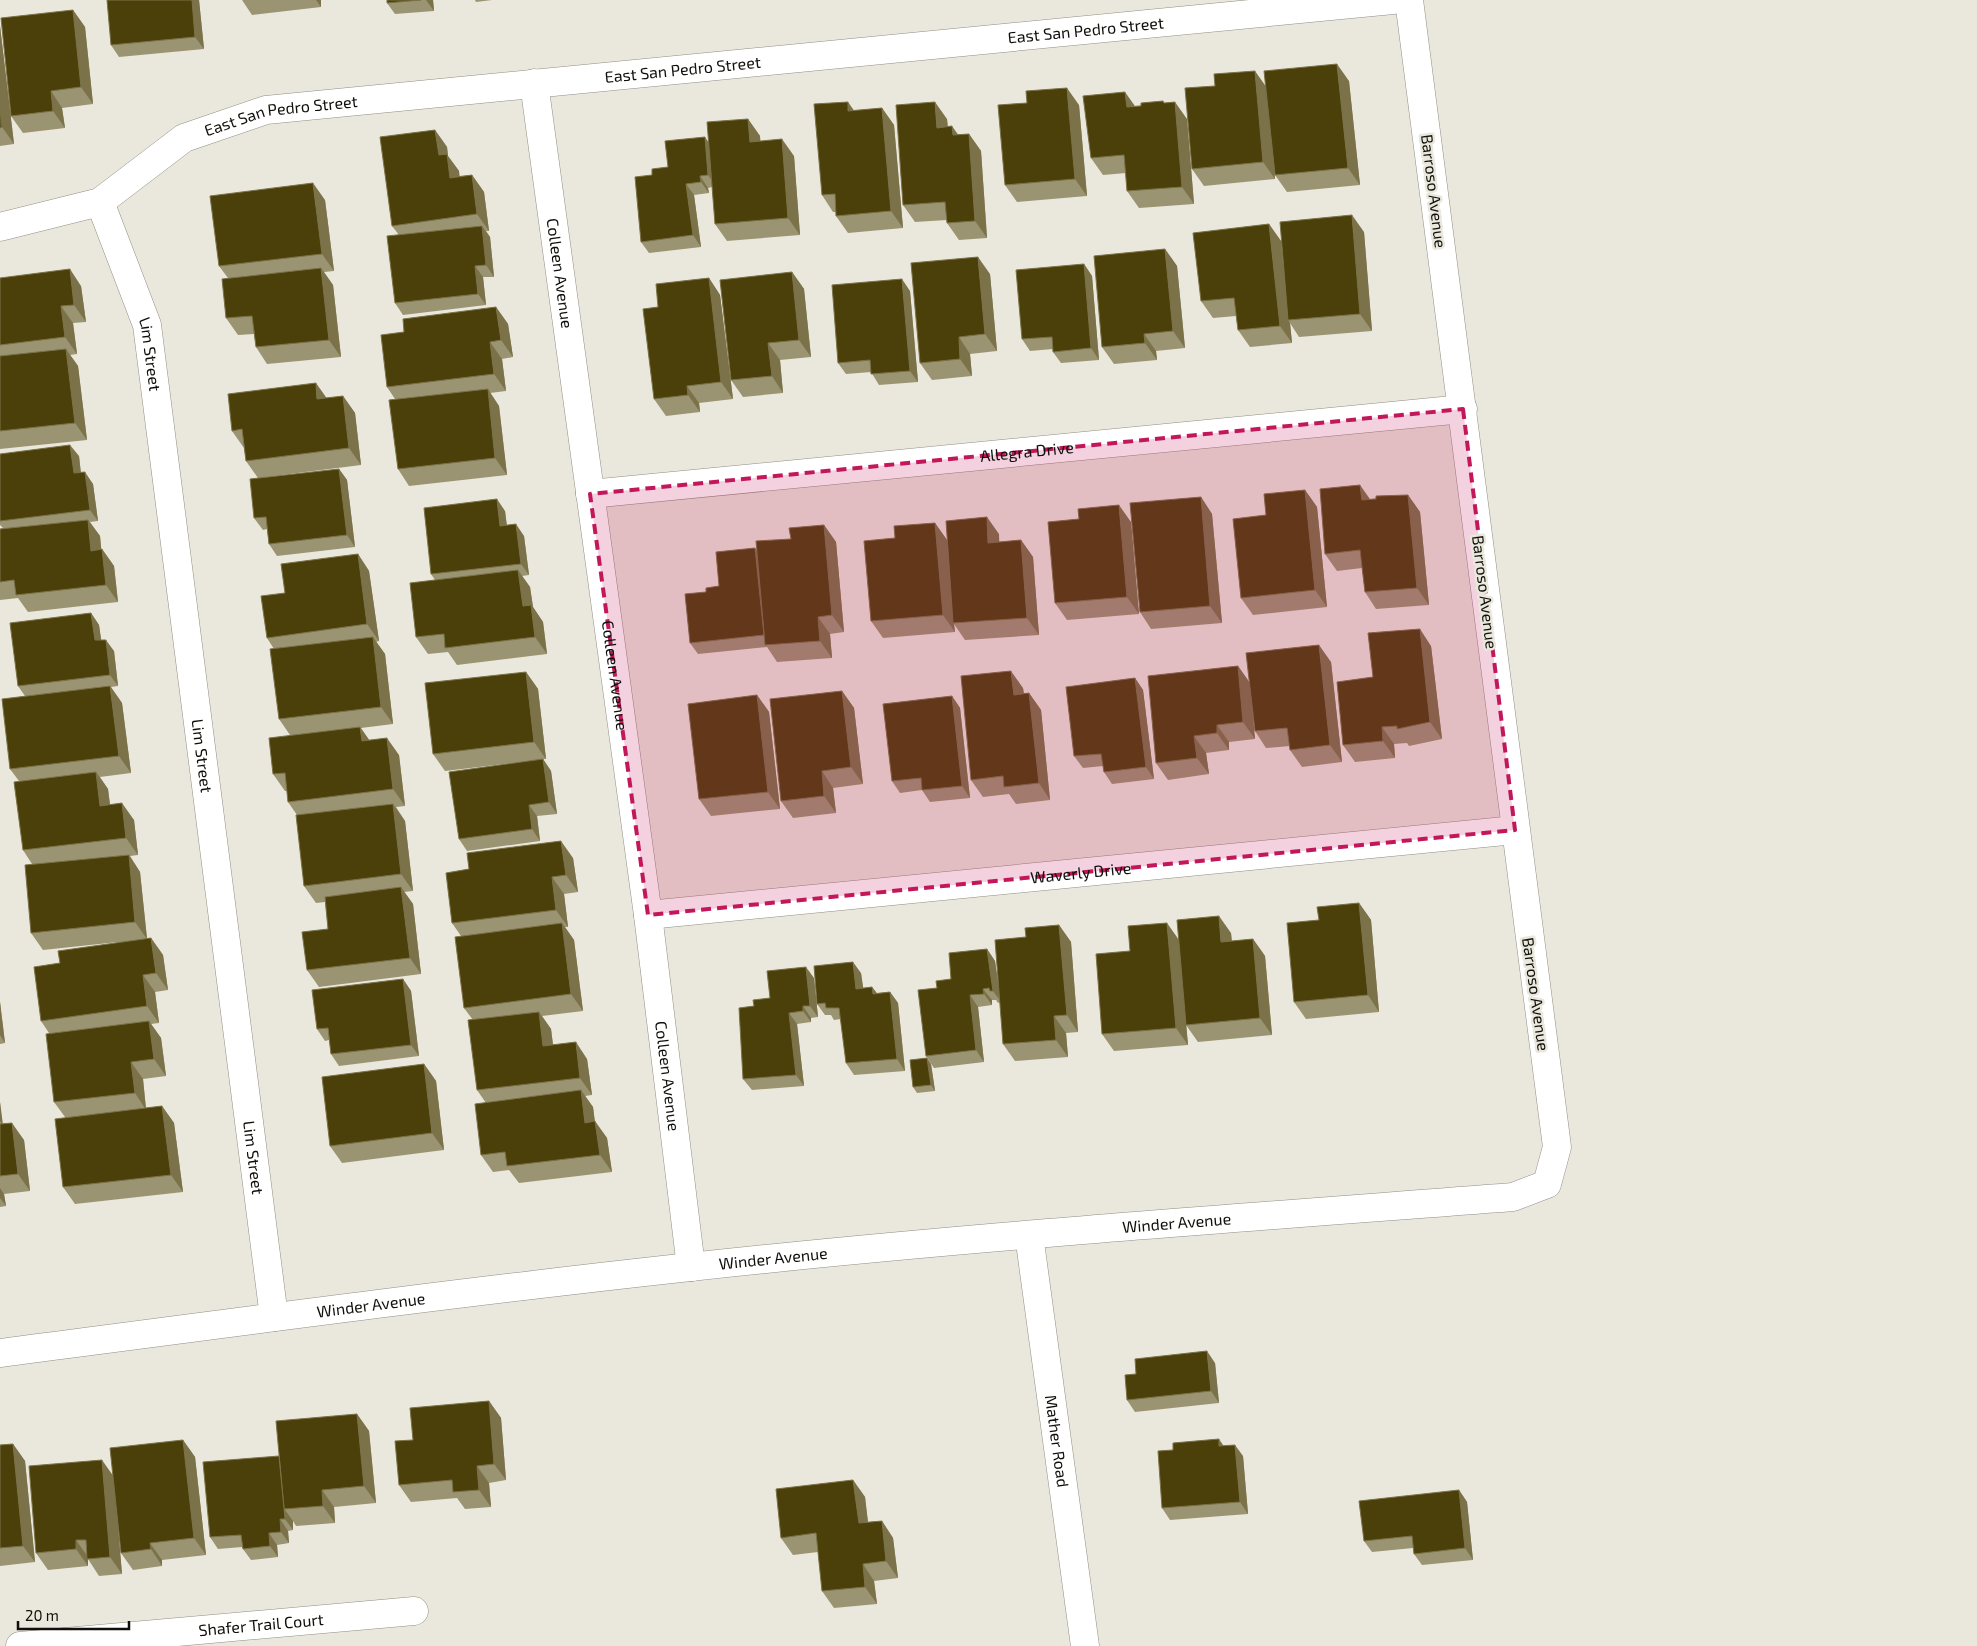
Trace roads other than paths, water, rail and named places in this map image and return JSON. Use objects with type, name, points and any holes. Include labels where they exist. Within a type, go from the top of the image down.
[{"type":"street","name":"East San Pedro Street","points":[[0,227],[100,202],[184,138],[266,110],[1393,0]]},
{"type":"street","name":"Barroso Avenue","points":[[1409,0],[1557,1147],[1547,1184]]},
{"type":"street","name":"Colleen Avenue","points":[[534,83],[648,915],[691,1267]]},
{"type":"street","name":"Lim Street","points":[[100,202],[146,325],[274,1317]]},
{"type":"street","name":"Allegra Drive","points":[[590,494],[1463,409]]},
{"type":"street","name":"Waverly Drive","points":[[648,915],[1515,830]]},
{"type":"street","name":"Winder Avenue","points":[[0,1353],[274,1317],[691,1267],[1029,1234],[1513,1197],[1547,1184]]},
{"type":"street","name":"Mather Road","points":[[1029,1234],[1085,1646]]},
{"type":"street","name":"Shafer Trail Court","points":[[20,1646],[414,1611]]}]
